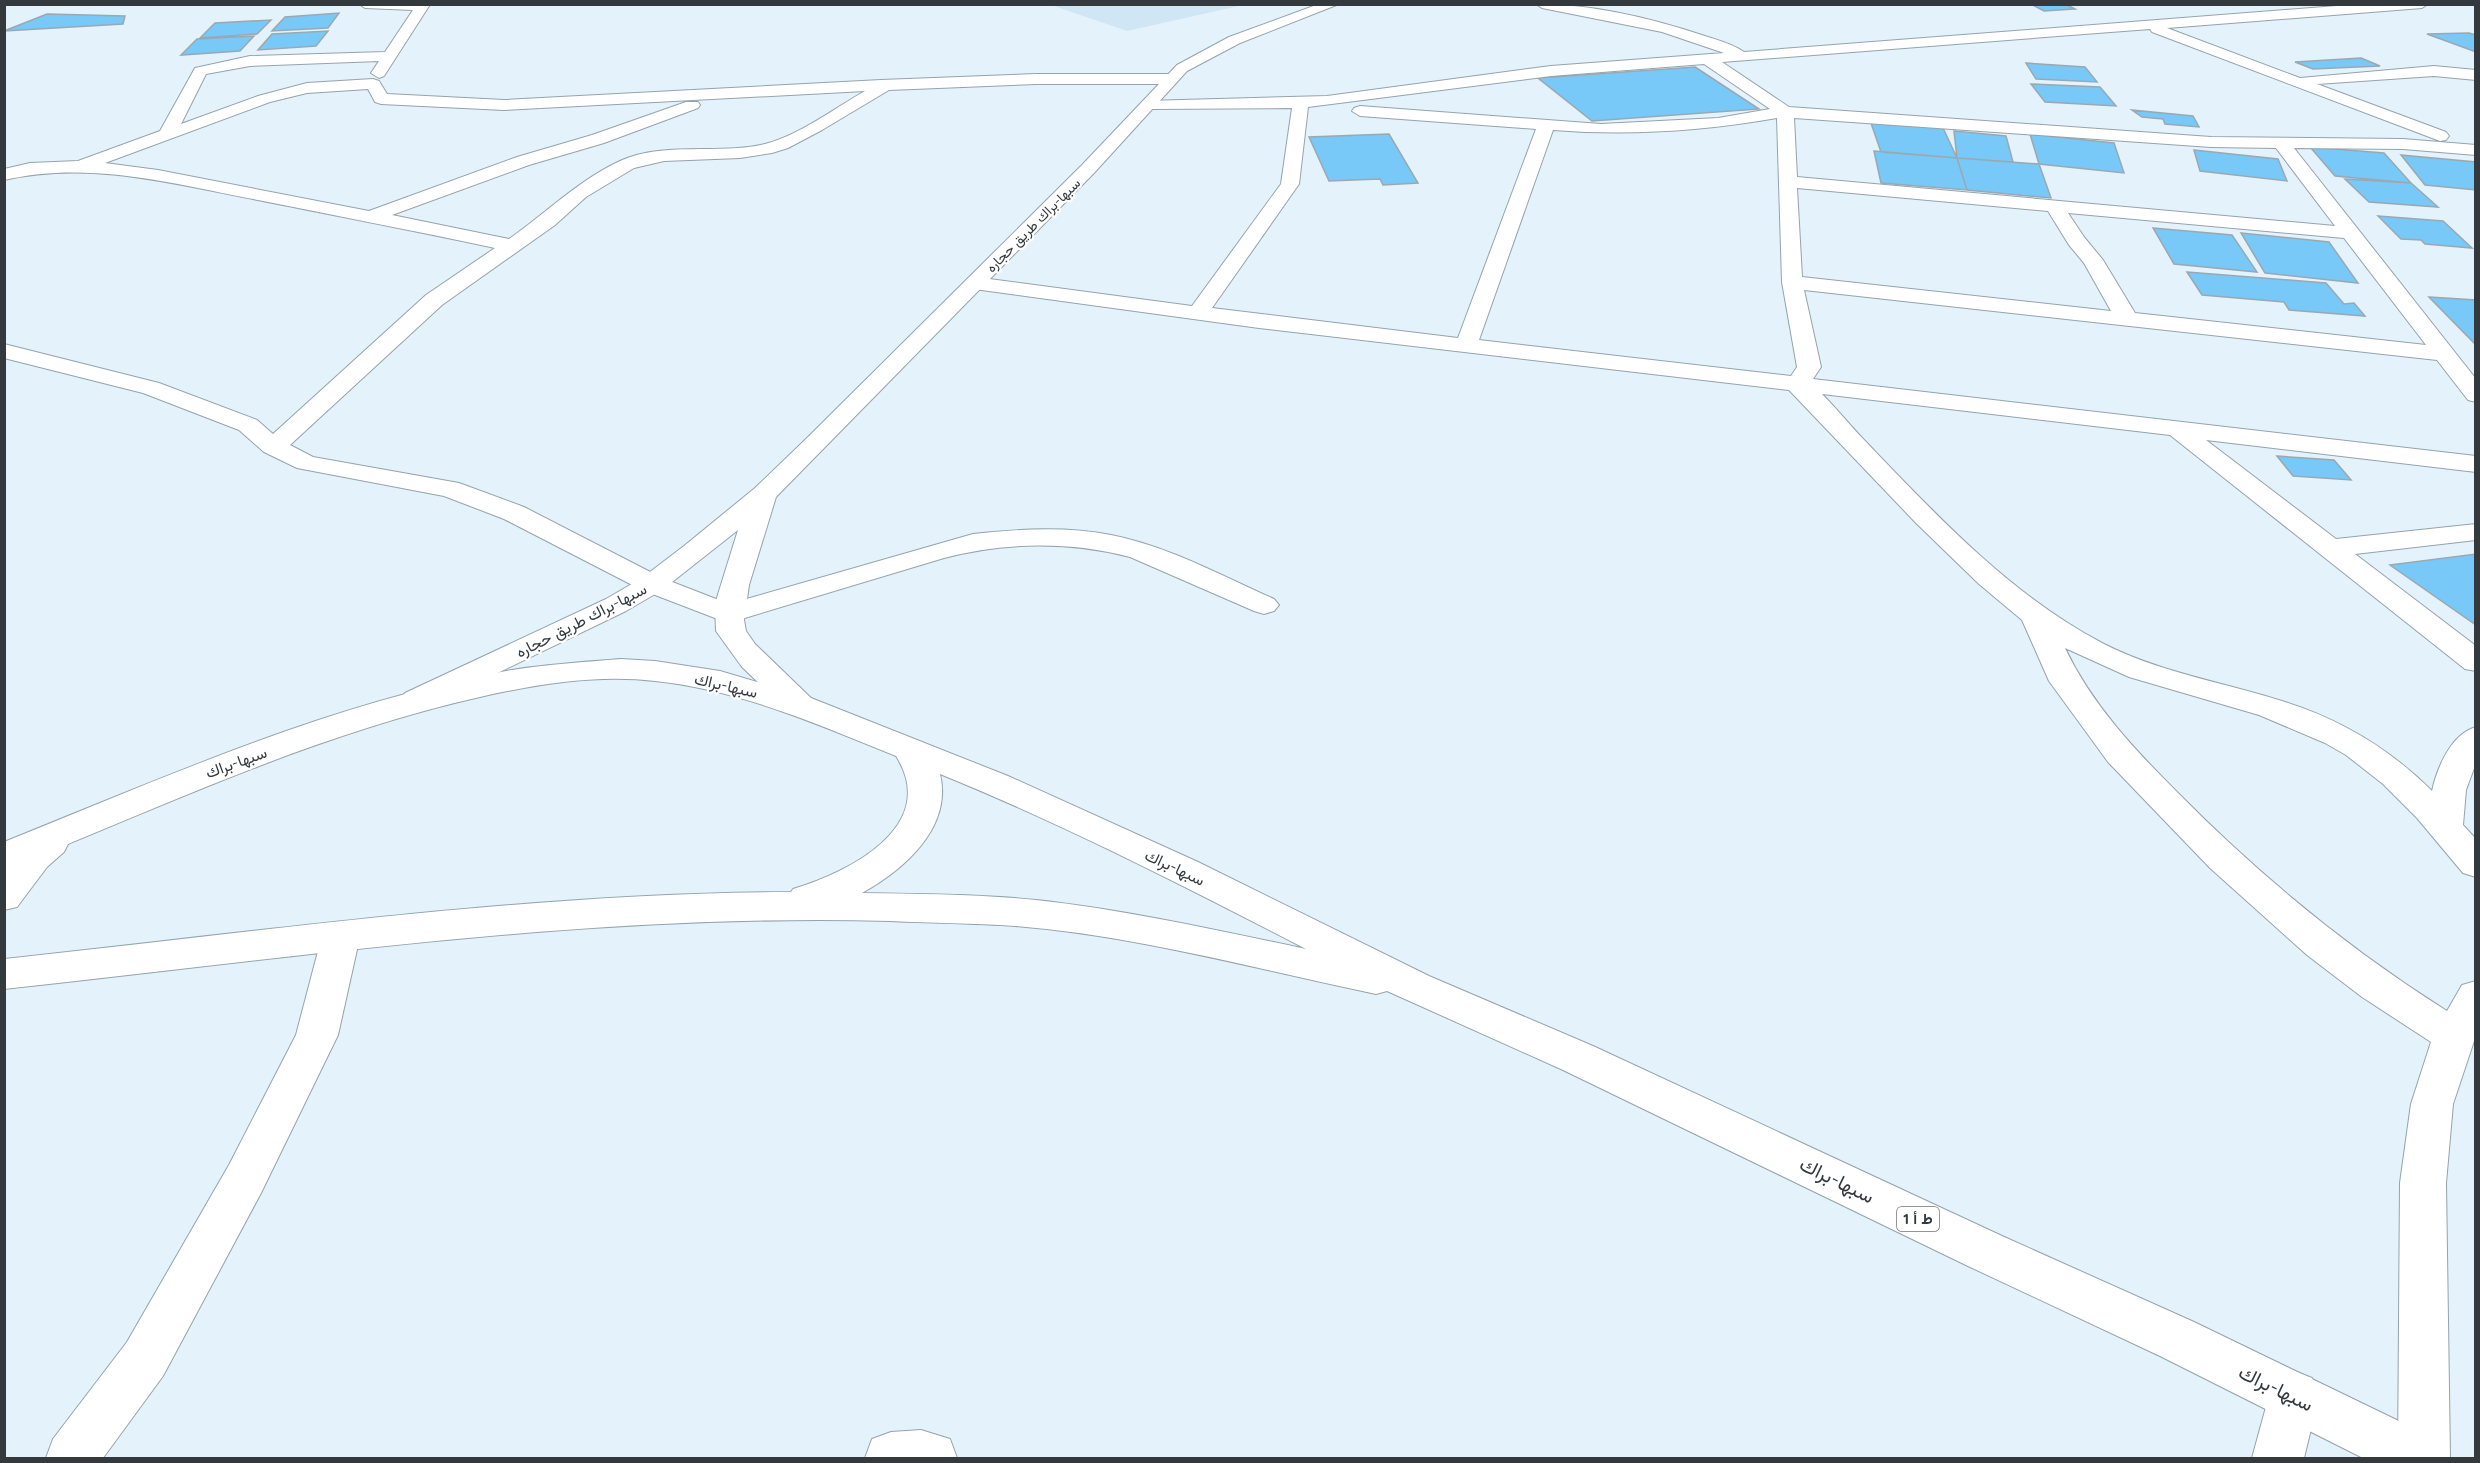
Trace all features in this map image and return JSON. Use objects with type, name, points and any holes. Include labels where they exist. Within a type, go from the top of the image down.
[{"type":"main road","points":[[365,4],[423,5]]},
{"type":"main road","name":"سبها-براك طريق حجاره","points":[[412,702],[579,624],[652,584],[764,494],[1189,63],[1211,51],[1333,4]]},
{"type":"main road","points":[[1542,4],[1676,31],[1713,42],[1745,56]]},
{"type":"main road","points":[[1151,104],[1278,104],[1348,99],[1492,77],[2422,4]]},
{"type":"main road","points":[[373,84],[423,5]]},
{"type":"main road","points":[[2148,25],[2475,149]]},
{"type":"main road","points":[[167,134],[200,71],[250,61],[390,56]]},
{"type":"main road","points":[[1707,59],[1785,112]]},
{"type":"main road","points":[[2295,81],[2434,71],[2475,75]]},
{"type":"main road","points":[[373,84],[381,99],[504,105],[1037,79],[1171,79]]},
{"type":"main road","points":[[84,165],[264,99],[308,88],[373,84]]},
{"type":"main road","points":[[273,447],[434,300],[548,221],[579,193],[628,164],[664,156],[740,153],[766,149],[782,144],[816,126],[886,85]]},
{"type":"main road","points":[[372,216],[523,161],[598,138],[724,93]]},
{"type":"main road","points":[[1278,104],[1601,129],[1660,128],[1718,123],[1785,112],[2211,142],[2403,144],[2475,149]]},
{"type":"main road","points":[[1198,313],[1290,184],[1300,107]]},
{"type":"main road","points":[[1785,112],[1792,282],[1809,367],[1797,385]]},
{"type":"main road","points":[[1466,345],[1546,126]]},
{"type":"main road","points":[[2280,142],[2475,395]]},
{"type":"main road","points":[[4,175],[18,170],[84,165],[372,216],[513,246]]},
{"type":"main road","points":[[1787,182],[2350,233]]},
{"type":"main road","points":[[2055,208],[2092,260],[2127,319]]},
{"type":"main road","points":[[1792,282],[2444,354]]},
{"type":"main road","points":[[974,283],[1198,313],[2180,431],[2475,464]]},
{"type":"main road","points":[[4,351],[151,388],[248,425],[273,447],[306,463],[461,493],[514,513],[652,584],[728,614],[934,552],[973,542],[1015,538],[1064,538],[1120,545],[1140,551],[1264,605]]},
{"type":"main road","points":[[1797,385],[1816,400],[1861,452],[1983,574],[2035,615],[2081,645],[2114,662],[2294,715],[2337,735],[2391,771],[2445,827],[2475,864]]},
{"type":"main road","points":[[2180,431],[2475,662]]},
{"type":"main road","name":"سبها-براك طريق حجاره","points":[[728,614],[743,556],[764,494]]},
{"type":"main road","points":[[2332,548],[2475,532]]},
{"type":"main road","points":[[728,614],[731,630],[756,662],[801,705]]},
{"type":"main road","points":[[2035,615],[2065,681],[2120,754],[2175,811],[2223,859],[2321,945],[2376,986],[2454,1036]]},
{"type":"main road","name":"سبها-براك","points":[[4,856],[238,760],[412,702],[512,680],[562,673],[621,669],[655,670],[720,681],[801,705],[996,784],[1185,871],[1415,987],[1578,1058],[1985,1251],[2177,1339],[2417,1458]]},
{"type":"main road","points":[[2445,827],[2451,775],[2458,760],[2475,738]]},
{"type":"main road","points":[[778,905],[830,893],[838,889],[874,870],[907,840],[924,808],[924,777],[909,750]]},
{"type":"main road","points":[[4,897],[34,858],[68,829]]},
{"type":"main road","name":"سبها-براك","points":[[4,974],[340,936],[579,913],[778,905],[965,909],[1045,915],[1110,924],[1193,940],[1415,987]]},
{"type":"main road","points":[[72,1458],[145,1359],[245,1179],[317,1035],[340,936]]},
{"type":"main road","points":[[2424,1458],[2424,1183],[2432,1104],[2454,1036],[2475,996]]},
{"type":"main road","points":[[2277,1458],[2294,1396]]},
{"type":"main road","points":[[891,1458],[921,1456],[931,1458]]},
{"type":"shaded area","points":[[1051,5],[1243,5],[1127,31]]},
{"type":"building","points":[[2031,4],[2065,4],[2075,9],[2044,11]]},
{"type":"building","points":[[339,13],[328,28],[272,31],[285,17]]},
{"type":"building","points":[[47,14],[125,16],[123,24],[4,31]]},
{"type":"building","points":[[271,20],[257,34],[200,38],[215,23]]},
{"type":"building","points":[[328,31],[316,46],[258,50],[272,34]]},
{"type":"building","points":[[2469,33],[2476,35],[2476,52],[2427,34]]},
{"type":"building","points":[[254,36],[240,51],[181,55],[197,39]]},
{"type":"building","points":[[2361,58],[2380,66],[2313,69],[2295,62]]},
{"type":"building","points":[[2026,63],[2085,67],[2097,82],[2036,79]]},
{"type":"building","points":[[1695,67],[1759,109],[1592,121],[1538,78]]},
{"type":"building","points":[[2031,84],[2100,87],[2116,106],[2045,102]]},
{"type":"building","points":[[2132,110],[2193,116],[2199,127],[2165,124],[2163,119],[2142,117]]},
{"type":"building","points":[[1871,123],[1943,128],[1957,158],[1881,152]]},
{"type":"building","points":[[1954,131],[2006,136],[2013,162],[1957,158]]},
{"type":"building","points":[[1389,134],[1418,183],[1383,185],[1380,179],[1329,181],[1309,137]]},
{"type":"building","points":[[2030,134],[2114,143],[2124,173],[2039,164]]},
{"type":"building","points":[[2310,147],[2384,153],[2411,183],[2335,176]]},
{"type":"building","points":[[2194,150],[2278,159],[2287,181],[2200,171]]},
{"type":"building","points":[[1874,151],[1957,158],[1967,190],[1881,183]]},
{"type":"building","points":[[2401,155],[2476,162],[2476,190],[2425,185]]},
{"type":"building","points":[[1957,158],[2039,164],[2051,198],[1967,190]]},
{"type":"building","points":[[2345,179],[2411,183],[2438,207],[2369,202]]},
{"type":"building","points":[[2378,216],[2443,221],[2472,248],[2425,244],[2421,240],[2401,239]]},
{"type":"building","points":[[2153,228],[2232,235],[2257,272],[2174,264]]},
{"type":"building","points":[[2241,233],[2329,242],[2358,283],[2265,273]]},
{"type":"building","points":[[2187,272],[2326,283],[2344,304],[2354,303],[2365,316],[2289,310],[2284,302],[2202,295]]},
{"type":"building","points":[[2429,297],[2476,300],[2476,343],[2474,343]]},
{"type":"building","points":[[2277,456],[2334,460],[2351,480],[2293,476]]},
{"type":"building","points":[[2476,554],[2476,625],[2390,565]]}]
